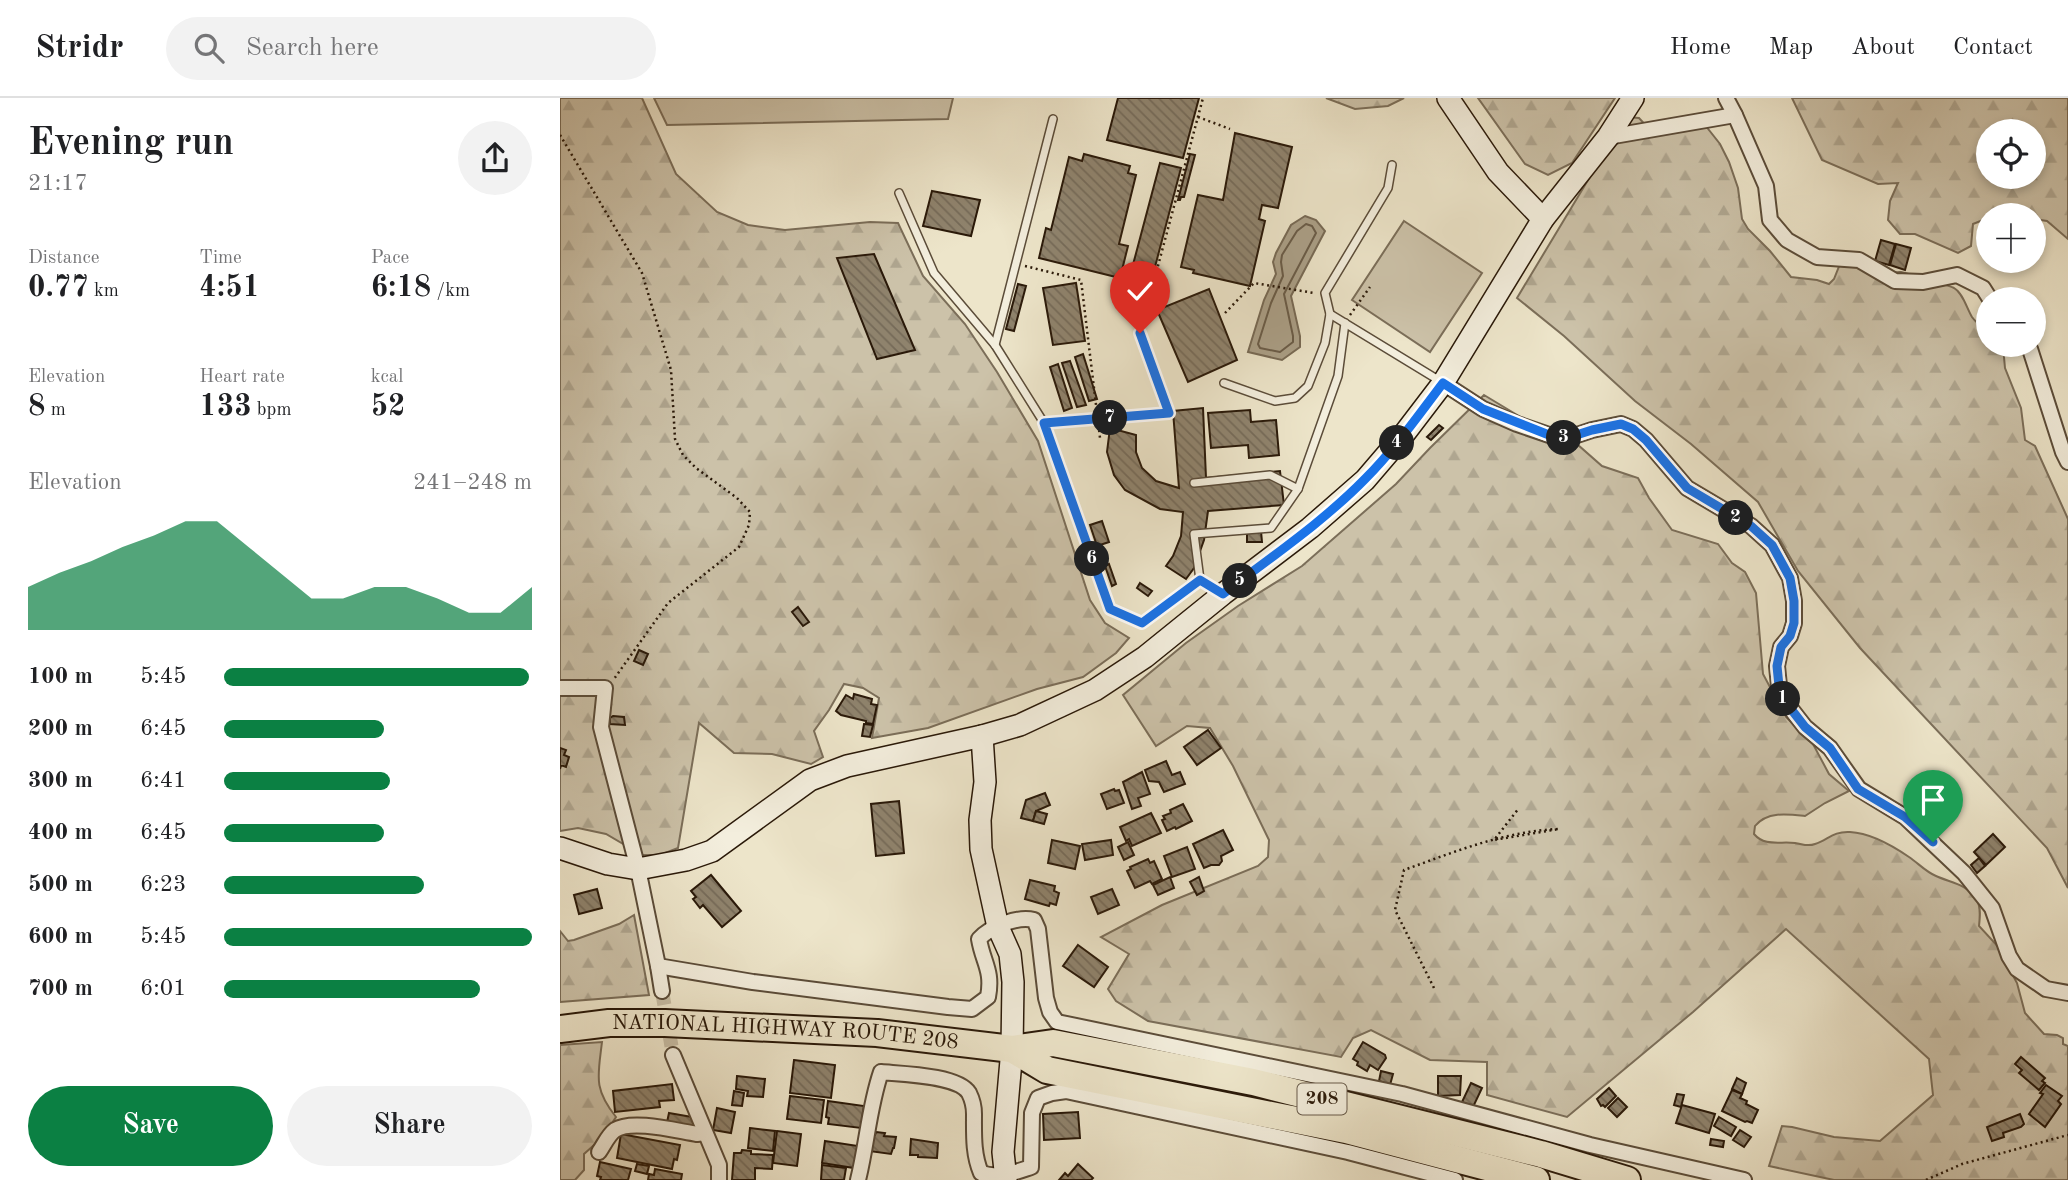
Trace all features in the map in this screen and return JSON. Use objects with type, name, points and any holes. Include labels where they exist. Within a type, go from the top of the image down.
[{"type":"highway","name":"NATIONAL HIGHWAY ROUTE 208","points":[[560,1030],[609,1023],[678,1024],[877,1033],[1012,1049],[1053,1043],[1253,1082],[1541,1154],[1627,1180]]},
{"type":"highway","name":"NATIONAL HIGHWAY ROUTE 208","points":[[1012,1049],[1046,1070],[1346,1130],[1536,1180]]},
{"type":"street","points":[[1448,98],[1498,172],[1543,219]]},
{"type":"street","points":[[560,848],[638,869],[686,860],[712,851],[810,780],[847,766],[1020,726],[1095,690],[1145,657],[1310,528],[1365,480],[1401,439],[1443,383],[1543,219],[1608,137],[1633,98]]},
{"type":"street","points":[[1726,98],[1766,186],[1770,220],[1787,240],[1817,257],[1859,260],[1895,281],[1923,282],[1957,275],[1981,287]]},
{"type":"street","points":[[1608,137],[1735,115]]},
{"type":"street","points":[[2033,357],[2068,462]]},
{"type":"street","points":[[1443,383],[1483,409],[1549,435],[1567,438],[1621,424],[1633,429],[1646,440],[1687,488],[1751,526],[1772,545],[1790,578],[1794,601],[1794,623],[1790,636],[1781,647],[1777,666],[1784,700],[1805,727],[1830,748],[1858,789],[1905,817],[1964,873],[1992,908],[2009,956],[2017,969],[2046,989],[2068,993]]},
{"type":"street","points":[[560,688],[605,688],[601,727],[638,869],[662,991]]},
{"type":"street","points":[[982,736],[985,782],[980,820],[981,849],[998,927],[1010,954],[1013,982],[1012,1049],[1003,1152],[1006,1178]]},
{"type":"street","points":[[658,967],[765,984],[972,1009],[988,997],[990,986],[990,975],[979,939],[985,932],[1024,918],[1034,920],[1038,929],[1046,998],[1050,1013],[1057,1022],[1402,1094],[1590,1145],[1744,1180]]},
{"type":"street","points":[[673,1055],[719,1165],[719,1180]]},
{"type":"street","points":[[858,1180],[873,1095],[881,1072],[944,1079],[961,1086],[969,1093],[974,1109],[974,1150],[981,1173],[991,1176],[1006,1178],[1031,1167],[1032,1113],[1038,1098],[1066,1091],[1348,1152],[1455,1180]]},
{"type":"street","points":[[599,1152],[618,1128],[639,1125],[705,1133]]},
{"type":"lane","points":[[995,345],[1053,119]]},
{"type":"lane","points":[[1224,383],[1275,401],[1295,398],[1308,386],[1325,342],[1330,314],[1325,293],[1388,188],[1392,165]]},
{"type":"lane","points":[[899,193],[934,273],[995,345],[1044,423],[1110,609],[1142,623],[1200,580]]},
{"type":"lane","points":[[1330,314],[1443,383]]},
{"type":"lane","points":[[1200,580],[1194,534],[1271,528],[1298,489],[1339,376],[1345,323]]},
{"type":"lane","points":[[1195,483],[1270,475],[1298,489]]},
{"type":"lane","points":[[1200,580],[1223,594]]},
{"type":"path","points":[[1044,423],[1169,413],[1140,333],[1203,98]]},
{"type":"path","points":[[1198,117],[1230,129]]},
{"type":"path","points":[[560,135],[642,273],[671,370],[675,439],[683,455],[737,498],[750,512],[749,525],[739,547],[668,603],[617,677],[605,688]]},
{"type":"path","points":[[1015,264],[1081,280],[1100,438]]},
{"type":"path","points":[[1225,313],[1254,283],[1308,293]]},
{"type":"path","points":[[1345,323],[1370,287]]},
{"type":"path","points":[[1494,840],[1519,807]]},
{"type":"path","points":[[1434,988],[1395,910],[1404,870],[1471,846],[1494,840],[1534,830],[1559,829],[1494,840]]},
{"type":"path","points":[[1926,1180],[1962,1164],[2068,1135]]},
{"type":"green space","points":[[560,98],[642,98],[676,174],[717,212],[748,225],[785,230],[870,222],[898,223],[923,276],[965,324],[1038,441],[1090,600],[1105,623],[1129,638],[1116,653],[1083,677],[1037,689],[928,728],[872,738],[879,698],[863,688],[844,684],[814,731],[823,757],[811,764],[772,754],[734,753],[699,723],[678,848],[660,855],[642,855],[606,834],[578,828],[560,831]]},
{"type":"green space","points":[[654,98],[953,98],[948,119],[667,125]]},
{"type":"green space","points":[[1326,98],[1404,98],[1388,106],[1355,109]]},
{"type":"green space","points":[[1478,98],[1615,98],[1572,163],[1548,175],[1525,164]]},
{"type":"green space","points":[[1792,98],[2068,98],[2068,239],[2046,221],[2046,203],[1976,203],[1976,223],[1973,224],[1971,246],[1958,253],[1915,234],[1900,234],[1888,220],[1890,201],[1898,183],[1878,184],[1822,160]]},
{"type":"green space","points":[[1626,117],[1639,118],[1650,130],[1705,125],[1720,144],[1729,162],[1738,188],[1742,219],[1791,277],[1829,284],[1840,264],[1862,262],[1875,278],[1901,272],[1954,288],[1960,294],[1976,321],[1976,357],[2004,357],[2005,368],[2021,408],[2025,440],[2035,446],[2068,519],[2068,888],[2047,848],[1860,648],[1798,571],[1758,502],[1691,444],[1635,401],[1564,336],[1517,298]]},
{"type":"green space","points":[[1404,221],[1482,273],[1430,352],[1352,300]]},
{"type":"green space","points":[[1484,395],[1555,438],[1578,445],[1602,466],[1638,478],[1672,530],[1718,544],[1732,563],[1745,572],[1756,593],[1763,674],[1786,717],[1813,744],[1829,774],[1849,791],[1805,816],[1778,815],[1765,818],[1755,826],[1754,834],[1763,841],[1807,845],[1839,833],[1850,832],[1873,837],[1909,857],[1932,874],[1973,894],[1979,906],[1979,926],[2003,952],[2017,983],[2025,1013],[2044,1034],[2063,1038],[2063,1044],[2068,1046],[2068,1180],[1834,1180],[1769,1166],[1782,1126],[1834,1137],[1880,1141],[1933,1095],[1929,1059],[1786,929],[1693,1012],[1567,1117],[1487,1095],[1487,1062],[1430,1060],[1371,1030],[1353,1038],[1341,1057],[1148,1021],[1116,1001],[1108,989],[1129,954],[1101,937],[1162,905],[1258,866],[1268,857],[1269,840],[1233,766],[1210,728],[1187,726],[1156,746],[1123,695],[1186,643],[1302,566],[1396,484]]},
{"type":"green space","points":[[634,915],[649,995],[560,1002],[560,931],[568,941],[574,940],[619,924]]},
{"type":"green space","points":[[602,1042],[600,1089],[616,1117],[602,1138],[584,1154],[584,1170],[575,1180],[560,1180],[560,1045]]},
{"type":"water","points":[[1305,216],[1316,220],[1325,231],[1291,296],[1300,347],[1282,360],[1248,352],[1264,300],[1276,274],[1273,262],[1276,253],[1291,225]]},
{"type":"building","points":[[1118,98],[1199,98],[1183,158],[1107,140]]},
{"type":"building","points":[[1235,133],[1292,147],[1278,208],[1262,205],[1259,219],[1265,221],[1250,286],[1193,273],[1194,270],[1181,267],[1198,195],[1223,200]]},
{"type":"building","points":[[1084,154],[1130,166],[1128,173],[1136,175],[1119,244],[1128,246],[1120,278],[1039,258],[1046,228],[1051,230],[1069,157],[1082,161]]},
{"type":"building","points":[[1190,154],[1195,155],[1184,197],[1178,200]]},
{"type":"building","points":[[1160,163],[1181,168],[1151,282],[1130,276]]},
{"type":"building","points":[[932,191],[980,200],[971,236],[923,226]]},
{"type":"building","points":[[1881,240],[1895,244],[1889,265],[1875,261]]},
{"type":"building","points":[[1896,244],[1911,248],[1905,270],[1890,265]]},
{"type":"building","points":[[874,254],[915,350],[877,359],[837,258]]},
{"type":"building","points":[[1076,283],[1085,341],[1053,345],[1043,288]]},
{"type":"building","points":[[1018,284],[1026,286],[1014,331],[1006,329]]},
{"type":"building","points":[[1209,289],[1237,360],[1188,382],[1157,310]]},
{"type":"building","points":[[1083,354],[1097,399],[1089,401],[1075,357]]},
{"type":"building","points":[[1070,361],[1086,405],[1077,407],[1062,363]]},
{"type":"building","points":[[1058,364],[1072,408],[1064,411],[1050,367]]},
{"type":"building","points":[[1203,408],[1206,478],[1280,471],[1284,505],[1208,511],[1204,540],[1194,568],[1186,579],[1166,566],[1181,536],[1183,512],[1160,509],[1125,490],[1114,475],[1107,452],[1110,428],[1136,435],[1136,452],[1142,468],[1156,481],[1179,488],[1173,411]]},
{"type":"building","points":[[1250,410],[1251,422],[1276,420],[1279,455],[1249,458],[1248,445],[1211,448],[1208,413]]},
{"type":"building","points":[[1439,425],[1443,428],[1431,440],[1427,437]]},
{"type":"building","points":[[1102,521],[1109,542],[1097,546],[1090,525]]},
{"type":"building","points":[[1247,531],[1261,531],[1262,542],[1247,542]]},
{"type":"building","points":[[1109,564],[1116,584],[1112,586],[1105,566]]},
{"type":"building","points":[[1140,583],[1152,591],[1148,596],[1137,588]]},
{"type":"building","points":[[798,607],[809,622],[803,626],[792,612]]},
{"type":"building","points":[[639,650],[648,654],[643,665],[634,661]]},
{"type":"building","points":[[854,694],[872,699],[871,704],[877,705],[873,724],[841,715],[836,711],[846,695],[853,699]]},
{"type":"building","points":[[624,717],[625,725],[610,724],[610,718]]},
{"type":"building","points":[[864,724],[873,725],[870,737],[862,736]]},
{"type":"building","points":[[1208,730],[1221,748],[1197,765],[1184,747]]},
{"type":"building","points":[[560,748],[566,750],[564,755],[569,757],[566,767],[561,765],[560,769]]},
{"type":"building","points":[[1166,761],[1172,775],[1180,772],[1185,784],[1164,792],[1159,782],[1149,781],[1145,770]]},
{"type":"building","points":[[1142,772],[1150,794],[1138,798],[1141,806],[1132,809],[1123,782]]},
{"type":"building","points":[[1119,790],[1124,803],[1107,809],[1101,794]]},
{"type":"building","points":[[1045,793],[1050,805],[1036,811],[1033,821],[1021,818],[1026,800]]},
{"type":"building","points":[[899,801],[904,853],[876,856],[871,804]]},
{"type":"building","points":[[1183,804],[1192,821],[1167,831],[1163,816]]},
{"type":"building","points":[[1036,811],[1047,814],[1044,824],[1033,821]]},
{"type":"building","points":[[1151,813],[1161,833],[1132,846],[1129,839],[1126,841],[1120,827]]},
{"type":"building","points":[[1223,830],[1233,850],[1221,856],[1219,865],[1204,868],[1193,844]]},
{"type":"building","points":[[1993,834],[2005,847],[1986,865],[1974,852]]},
{"type":"building","points":[[1052,840],[1080,846],[1075,869],[1048,863]]},
{"type":"building","points":[[1111,840],[1113,855],[1085,860],[1082,844]]},
{"type":"building","points":[[1128,842],[1134,855],[1124,860],[1118,847]]},
{"type":"building","points":[[1187,847],[1195,869],[1172,877],[1164,856]]},
{"type":"building","points":[[1979,858],[1985,866],[1977,873],[1971,865]]},
{"type":"building","points":[[1148,859],[1150,863],[1154,861],[1162,879],[1135,888],[1127,871]]},
{"type":"building","points":[[711,875],[741,911],[722,927],[703,905],[700,908],[691,891]]},
{"type":"building","points":[[1170,877],[1174,888],[1158,895],[1153,885]]},
{"type":"building","points":[[1199,877],[1204,891],[1197,895],[1190,882]]},
{"type":"building","points":[[1030,880],[1055,886],[1054,891],[1059,893],[1056,905],[1050,903],[1049,906],[1025,899]]},
{"type":"building","points":[[597,889],[602,908],[579,914],[574,895]]},
{"type":"building","points":[[1112,889],[1119,905],[1098,914],[1091,897]]},
{"type":"building","points":[[1078,945],[1108,967],[1094,987],[1063,966]]},
{"type":"building","points":[[1363,1042],[1385,1055],[1386,1058],[1378,1070],[1370,1065],[1367,1071],[1353,1059]]},
{"type":"building","points":[[2021,1057],[2045,1078],[2042,1081],[2045,1083],[2039,1090],[2019,1073],[2022,1070],[2015,1064]]},
{"type":"building","points":[[794,1060],[835,1065],[831,1098],[790,1093]]},
{"type":"building","points":[[1381,1071],[1393,1074],[1390,1085],[1379,1081]]},
{"type":"building","points":[[737,1076],[765,1079],[763,1097],[747,1096],[748,1091],[736,1089]]},
{"type":"building","points":[[1438,1076],[1461,1076],[1460,1095],[1438,1096]]},
{"type":"building","points":[[1737,1078],[1746,1083],[1742,1094],[1732,1089]]},
{"type":"building","points":[[1471,1083],[1482,1088],[1473,1107],[1462,1102]]},
{"type":"building","points":[[672,1084],[674,1100],[659,1101],[660,1107],[615,1112],[613,1091]]},
{"type":"building","points":[[2046,1085],[2062,1096],[2058,1101],[2061,1104],[2045,1127],[2029,1114]]},
{"type":"building","points":[[1609,1088],[1616,1096],[1605,1107],[1601,1106],[1597,1099]]},
{"type":"building","points":[[1732,1090],[1742,1094],[1740,1098],[1747,1101],[1746,1104],[1758,1110],[1752,1123],[1722,1111]]},
{"type":"building","points":[[734,1091],[744,1093],[742,1106],[732,1105]]},
{"type":"building","points":[[1677,1094],[1684,1095],[1681,1107],[1674,1105]]},
{"type":"building","points":[[790,1096],[824,1100],[821,1123],[787,1119]]},
{"type":"building","points":[[1618,1098],[1627,1107],[1617,1117],[1608,1108]]},
{"type":"building","points":[[828,1101],[864,1106],[861,1128],[828,1124]]},
{"type":"building","points":[[1682,1105],[1715,1114],[1709,1133],[1676,1123]]},
{"type":"building","points":[[717,1108],[735,1112],[731,1133],[713,1130]]},
{"type":"building","points":[[1078,1112],[1080,1138],[1044,1140],[1043,1114]]},
{"type":"building","points":[[669,1113],[698,1118],[696,1132],[666,1127]]},
{"type":"building","points":[[2020,1114],[2024,1124],[2021,1127],[2003,1133],[2004,1137],[1992,1141],[1987,1127]]},
{"type":"building","points":[[1719,1117],[1736,1127],[1731,1136],[1714,1126]]},
{"type":"building","points":[[750,1128],[775,1131],[773,1151],[748,1148]]},
{"type":"building","points":[[1740,1130],[1751,1137],[1744,1147],[1733,1140]]},
{"type":"building","points":[[777,1131],[801,1134],[797,1166],[773,1163]]},
{"type":"building","points":[[876,1132],[896,1137],[891,1154],[869,1151],[872,1135]]},
{"type":"building","points":[[621,1134],[680,1145],[672,1169],[617,1158]]},
{"type":"building","points":[[911,1139],[938,1143],[937,1158],[910,1155]]},
{"type":"building","points":[[1711,1139],[1724,1141],[1723,1147],[1710,1145]]},
{"type":"building","points":[[825,1141],[858,1146],[854,1168],[822,1163]]},
{"type":"building","points":[[742,1150],[751,1151],[751,1154],[773,1155],[772,1169],[755,1168],[755,1180],[732,1180],[734,1153],[741,1153]]},
{"type":"building","points":[[600,1162],[631,1169],[628,1180],[600,1180],[601,1177],[597,1176]]},
{"type":"building","points":[[637,1164],[649,1166],[647,1174],[635,1171]]},
{"type":"building","points":[[1078,1164],[1093,1178],[1091,1180],[1059,1180],[1065,1173],[1068,1176]]},
{"type":"building","points":[[822,1165],[846,1168],[844,1180],[821,1180]]},
{"type":"building","points":[[655,1169],[682,1174],[681,1180],[648,1180],[649,1174],[654,1175]]},
{"type":"tunnel","points":[[662,991],[673,1055]]},
{"type":"route","points":[[1140,333],[1169,413],[1044,423],[1110,609],[1142,623],[1200,580],[1223,594],[1310,528],[1365,480],[1401,439],[1443,383],[1483,409],[1549,435],[1567,438],[1612,424],[1621,424],[1633,429],[1646,440],[1687,488],[1751,526],[1772,545],[1790,578],[1794,601],[1794,623],[1790,636],[1781,647],[1777,666],[1784,700],[1805,727],[1830,748],[1858,789],[1905,817],[1933,842]]}]
